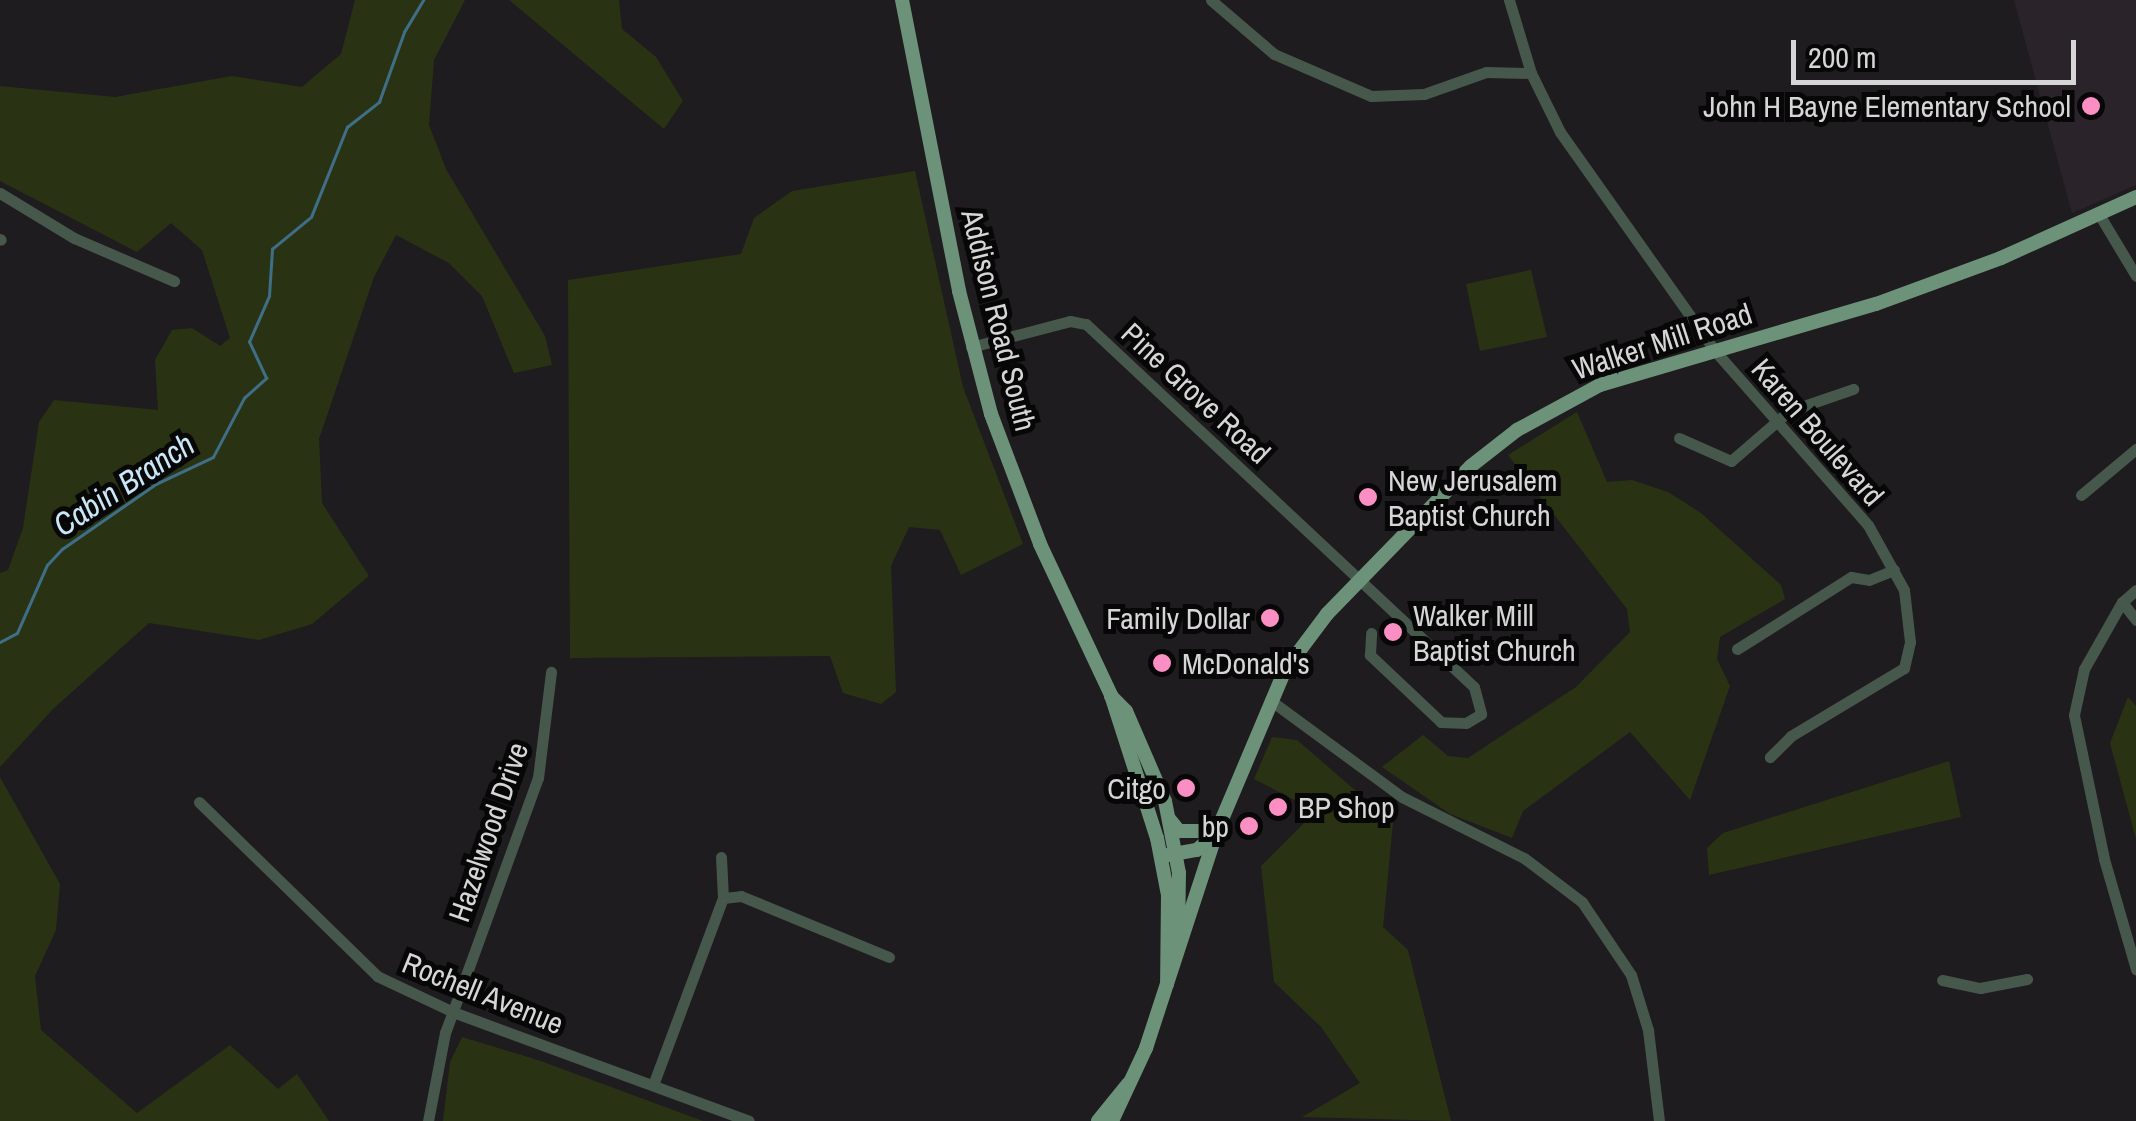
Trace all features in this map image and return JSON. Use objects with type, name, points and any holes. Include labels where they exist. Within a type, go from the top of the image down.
[{"type":"main road","name":"Addison Road South","points":[[902,0],[972,347],[1008,465],[1110,695],[1169,855]]},
{"type":"main road","name":"Walker Mill Road","points":[[1112,1121],[1170,984],[1217,832],[1270,700],[1309,634],[1448,487],[1516,430],[1600,385],[1876,304],[2100,216],[2136,196]]},
{"type":"main road","name":"Addison Road South","points":[[1110,695],[1126,711],[1170,820],[1170,984]]},
{"type":"main road","points":[[1170,820],[1179,831],[1217,832]]},
{"type":"main road","points":[[1169,855],[1197,850],[1217,832]]},
{"type":"main road","name":"Walker Mill Road","points":[[1098,1121],[1132,1080]]},
{"type":"street","points":[[1210,0],[1274,54],[1371,96],[1424,94],[1486,72],[1532,73]]},
{"type":"street","name":"Karen Boulevard","points":[[1509,0],[1532,73],[1560,132],[1716,352],[1868,525],[1904,590],[1910,642],[1904,668],[1791,736],[1770,757]]},
{"type":"street","points":[[0,192],[74,238],[174,281]]},
{"type":"street","points":[[2100,216],[2136,276]]},
{"type":"street","name":"Pine Grove Road","points":[[972,347],[1084,322],[1361,578]]},
{"type":"street","points":[[1679,438],[1731,462],[1799,406],[1853,389]]},
{"type":"street","points":[[2081,495],[2136,449]]},
{"type":"street","points":[[1737,649],[1852,576],[1869,580],[1894,570]]},
{"type":"street","points":[[1361,578],[1474,687],[1481,714],[1466,723],[1441,722],[1370,655],[1372,633]]},
{"type":"street","points":[[2136,590],[2122,602],[2084,669],[2074,715],[2104,859],[2136,969]]},
{"type":"street","points":[[2122,602],[2136,620]]},
{"type":"street","name":"Hazelwood Drive","points":[[428,1121],[453,1012],[538,778],[551,672]]},
{"type":"street","points":[[1270,700],[1402,797],[1524,858],[1582,902],[1631,975],[1648,1030],[1659,1121]]},
{"type":"street","name":"Rochell Avenue","points":[[199,802],[358,962],[453,1012],[748,1121]]},
{"type":"street","points":[[653,1085],[724,898],[721,857]]},
{"type":"street","points":[[724,898],[741,896],[890,957]]},
{"type":"street","points":[[1942,980],[1980,988],[2026,979]]},
{"type":"shaded area","name":"John H Bayne Elementary School","points":[[2014,0],[2136,0],[2136,185],[2072,213]]},
{"type":"green space","points":[[355,0],[465,0],[434,60],[429,125],[446,169],[545,336],[552,365],[514,373],[482,296],[449,263],[396,235],[374,277],[319,439],[322,503],[369,576],[312,624],[259,640],[149,623],[53,709],[0,767],[0,573],[8,570],[23,528],[39,422],[54,400],[158,410],[155,360],[172,330],[192,328],[220,346],[230,338],[202,250],[171,223],[137,252],[0,181],[0,86],[115,97],[232,76],[302,87],[341,54]]},
{"type":"green space","points":[[509,0],[619,0],[622,29],[656,57],[683,101],[664,129]]},
{"type":"green space","points":[[915,171],[963,387],[1023,544],[961,575],[940,530],[909,527],[891,566],[896,692],[881,704],[843,693],[830,656],[570,658],[568,280],[741,254],[754,218],[792,191]]},
{"type":"green space","points":[[1531,270],[1547,337],[1480,351],[1466,284]]},
{"type":"green space","points":[[1577,412],[1607,482],[1632,480],[1668,492],[1701,513],[1781,585],[1785,599],[1720,637],[1717,659],[1730,686],[1690,800],[1630,732],[1523,811],[1512,838],[1450,814],[1382,767],[1423,735],[1448,756],[1468,758],[1576,687],[1630,632],[1627,609],[1508,455]]},
{"type":"green space","points":[[2128,697],[2136,706],[2136,839],[2110,743]]},
{"type":"green space","points":[[1272,737],[1297,740],[1393,823],[1383,927],[1408,950],[1451,1121],[1302,1117],[1360,1083],[1321,1027],[1274,982],[1261,866],[1316,811],[1254,779]]},
{"type":"green space","points":[[1949,761],[1961,817],[1709,875],[1707,848],[1723,833]]},
{"type":"green space","points":[[0,777],[60,884],[56,930],[35,976],[41,1030],[137,1113],[230,1045],[278,1089],[297,1074],[329,1121],[0,1121]]},
{"type":"green space","points":[[462,1037],[538,1060],[703,1121],[443,1121],[450,1062]]},
{"type":"waterway","name":"Cabin Branch","points":[[0,642],[17,633],[47,565],[62,549],[156,484],[213,457],[244,398],[266,378],[249,342],[269,296],[272,249],[311,217],[347,127],[379,102],[404,32],[423,0]]},
{"type":"place","name":"John H Bayne Elementary School","points":[[2091,106]]},
{"type":"place","name":"New Jerusalem Baptist Church","points":[[1368,497]]},
{"type":"place","name":"Family Dollar","points":[[1270,618]]},
{"type":"place","name":"Walker Mill Baptist Church","points":[[1393,632]]},
{"type":"place","name":"McDonald's","points":[[1162,663]]},
{"type":"place","name":"Citgo","points":[[1186,788]]},
{"type":"place","name":"BP Shop","points":[[1278,807]]},
{"type":"place","name":"bp","points":[[1249,826]]}]
